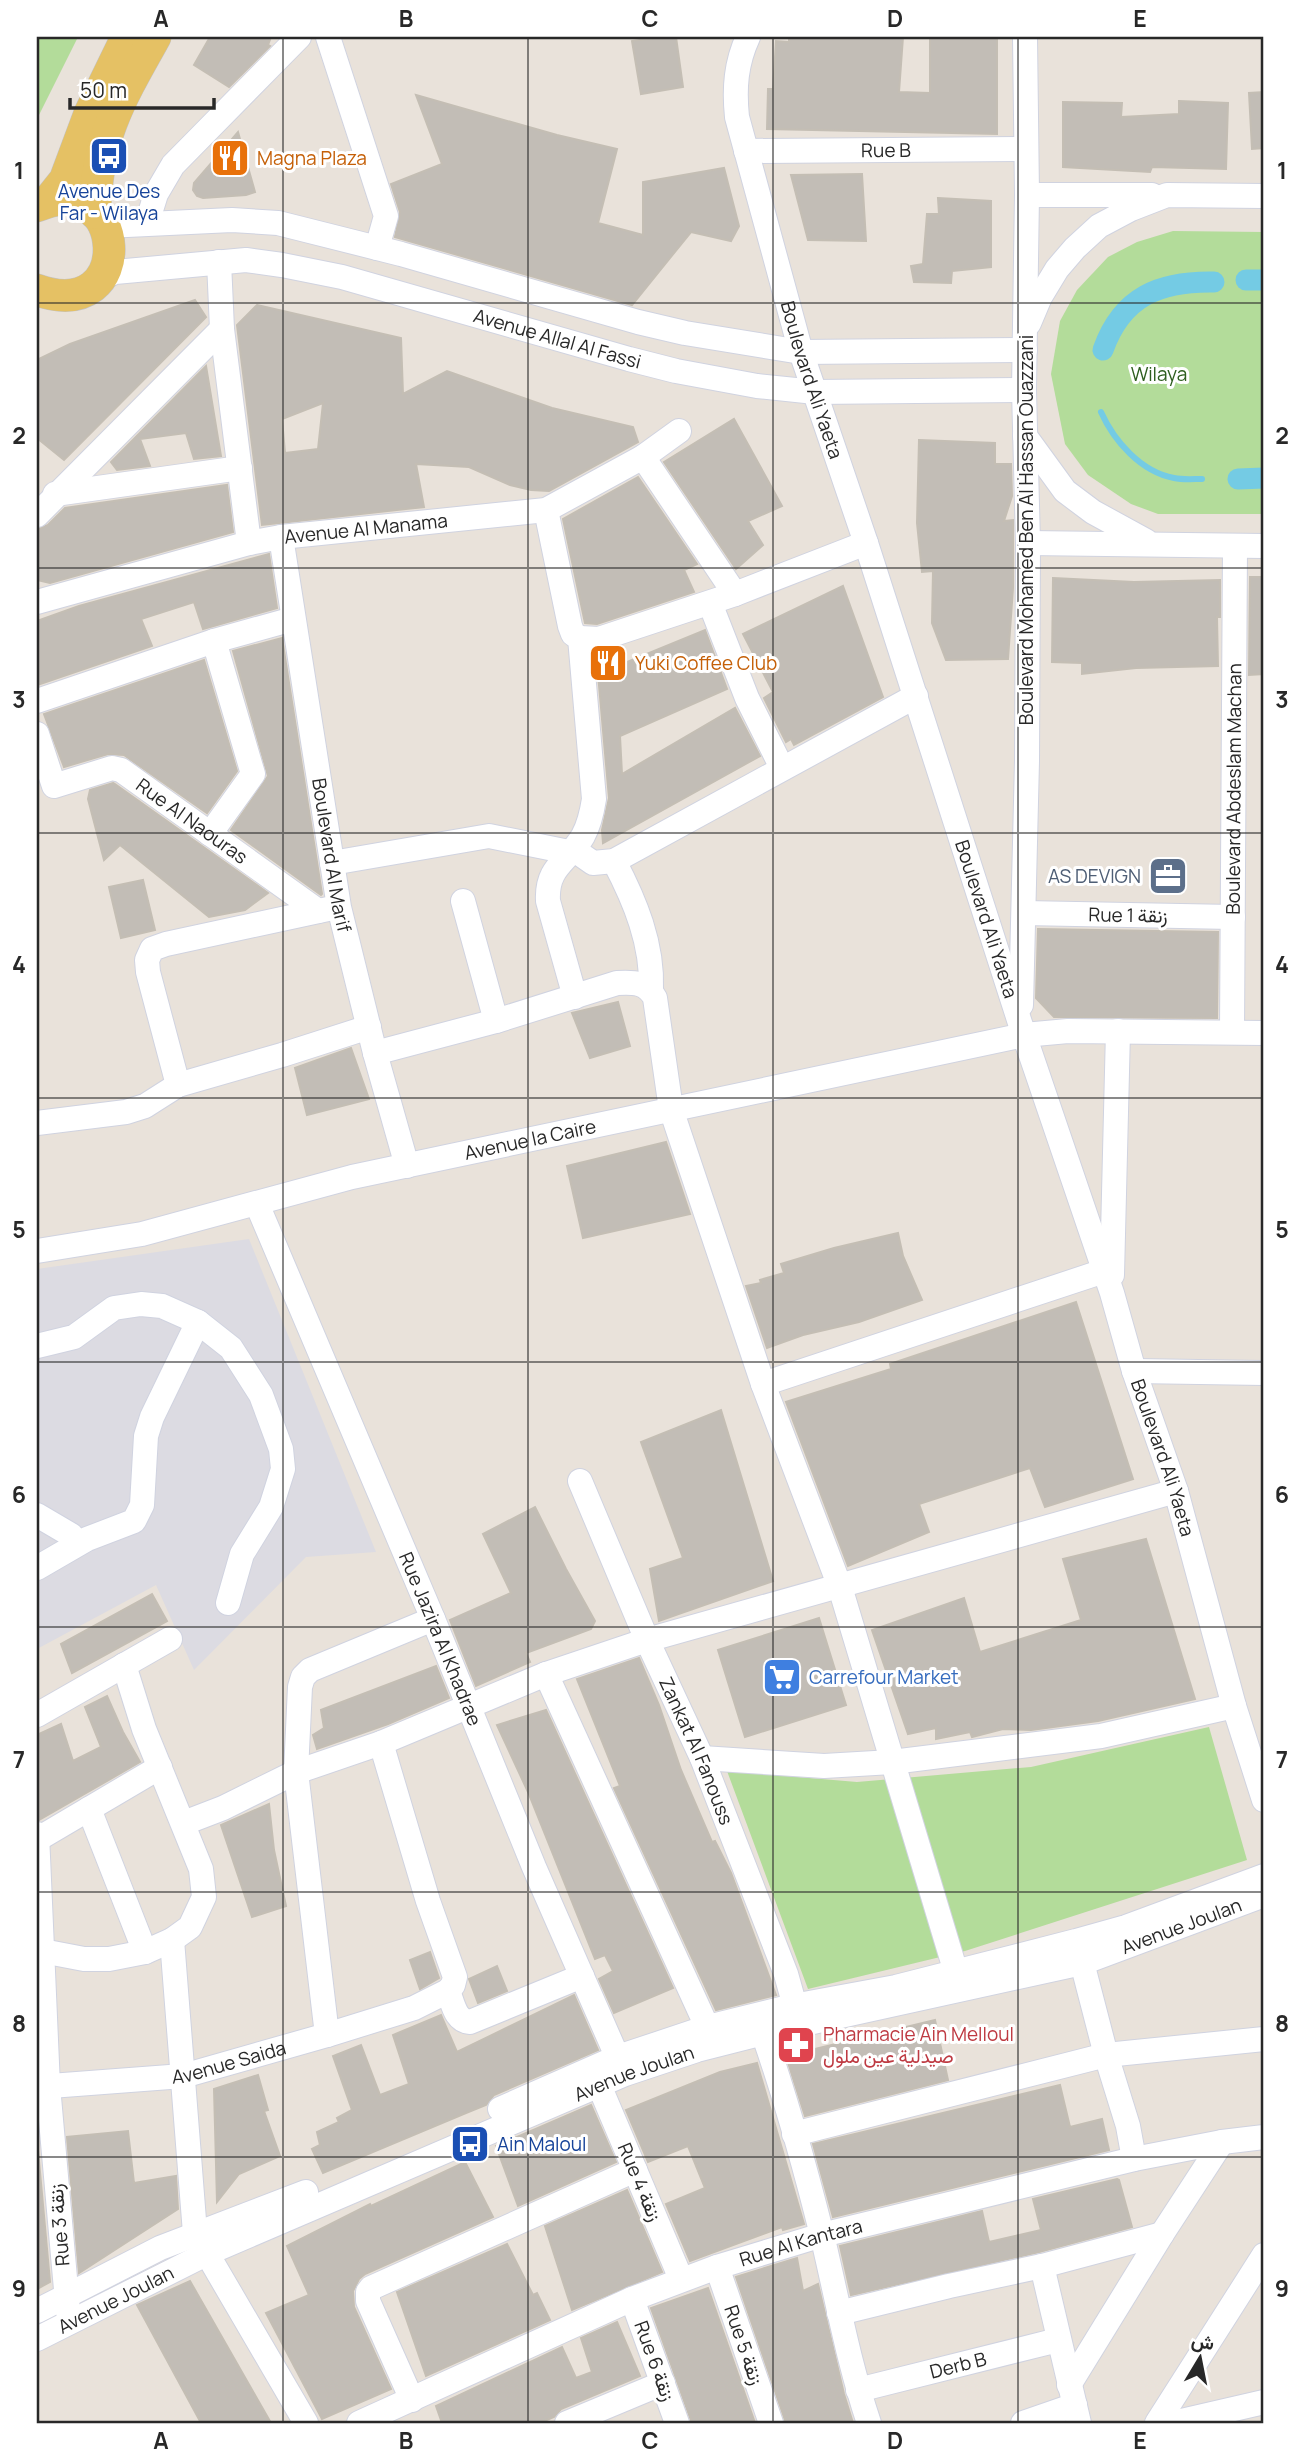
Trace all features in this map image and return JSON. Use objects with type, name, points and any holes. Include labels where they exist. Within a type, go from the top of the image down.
[{"type":"main road","points":[[43,203],[65,180],[90,113],[127,37]]},
{"type":"main road","points":[[43,298],[79,293],[98,280],[106,268],[110,240],[101,219],[96,188],[108,126],[155,37]]},
{"type":"main road","points":[[43,203],[74,200],[101,219]]},
{"type":"street","points":[[148,223],[156,194],[173,165],[299,37]]},
{"type":"street","points":[[328,37],[386,216],[377,248]]},
{"type":"street","name":"Boulevard Ali Yaeta","points":[[748,37],[735,84],[737,117],[801,352],[1176,1491],[1234,1706],[1264,1800]]},
{"type":"street","name":"Boulevard Mohamed Ben Al Hassan Ouazzani","points":[[1022,1029],[1028,543],[1024,390],[1027,195],[1025,37]]},
{"type":"street","name":"Rue B","points":[[746,151],[1025,149]]},
{"type":"street","points":[[1027,195],[1264,195]]},
{"type":"street","points":[[1025,341],[1040,297],[1057,269],[1075,248],[1100,226],[1131,209],[1167,195]]},
{"type":"street","name":"Avenue Allal Al Fassi","points":[[101,219],[148,223],[232,220],[278,223],[401,254],[638,322],[685,333],[801,352],[1025,341]]},
{"type":"street","points":[[342,277],[352,241]]},
{"type":"street","points":[[391,291],[401,254]]},
{"type":"street","name":"Avenue Allal Al Fassi","points":[[98,280],[115,272],[246,260],[342,277],[676,371],[757,386],[815,392],[1024,390]]},
{"type":"street","points":[[219,262],[222,328],[249,543]]},
{"type":"street","points":[[37,515],[222,328]]},
{"type":"street","name":"Avenue Al Manama","points":[[37,602],[249,543],[281,537],[546,510],[643,457],[679,431]]},
{"type":"street","points":[[1025,436],[1065,491],[1110,523],[1155,544]]},
{"type":"street","points":[[643,457],[735,594]]},
{"type":"street","points":[[55,494],[240,468]]},
{"type":"street","points":[[546,510],[570,626],[573,634],[580,638],[599,639],[709,603],[866,543]]},
{"type":"street","name":"Boulevard Al Marif","points":[[281,537],[332,863],[329,909],[369,1027],[407,1166]]},
{"type":"street","points":[[1028,543],[1264,546]]},
{"type":"street","name":"Boulevard Abdeslam Machan","points":[[1232,1032],[1234,546]]},
{"type":"street","points":[[709,603],[747,698],[782,768]]},
{"type":"street","points":[[37,701],[214,641],[293,619]]},
{"type":"street","points":[[575,997],[548,901],[547,888],[554,870],[582,837],[590,820],[594,799],[580,638]]},
{"type":"street","points":[[210,834],[253,774],[214,641]]},
{"type":"street","points":[[332,863],[489,836],[571,850],[593,863],[614,861],[916,696]]},
{"type":"street","name":"Rue Al Naouras","points":[[37,734],[54,786],[112,768],[121,770],[210,834],[329,909]]},
{"type":"street","points":[[614,861],[638,913],[652,965],[651,990]]},
{"type":"street","points":[[463,901],[496,1021]]},
{"type":"street","points":[[178,1085],[148,972],[147,960],[152,949],[329,909]]},
{"type":"street","name":"Rue 1 زنقة","points":[[1024,913],[1233,916]]},
{"type":"street","points":[[375,1053],[496,1021],[617,983],[631,982],[651,990],[655,998],[671,1110],[763,1384],[840,1587],[959,1980]]},
{"type":"street","points":[[37,1123],[126,1112],[145,1106],[178,1085],[369,1027]]},
{"type":"street","name":"Avenue la Caire","points":[[37,1251],[142,1234],[352,1177],[671,1110],[1022,1029],[1264,1033]]},
{"type":"street","points":[[763,1384],[1108,1282],[1118,1031]]},
{"type":"street","name":"Rue Jazira Al Khadrae","points":[[257,1204],[470,1707],[534,1867],[622,2066]]},
{"type":"street","points":[[37,1346],[74,1337],[114,1308],[141,1304],[162,1306],[198,1322],[231,1348],[261,1395],[281,1449],[283,1469],[271,1507],[242,1554],[228,1603]]},
{"type":"street","points":[[37,1568],[77,1544],[134,1521],[139,1514],[142,1505],[146,1436],[152,1417],[198,1322]]},
{"type":"street","points":[[1135,1371],[1264,1373]]},
{"type":"street","name":"Zankat Al Fanouss","points":[[580,1481],[647,1640],[702,1758],[786,1974],[797,2016]]},
{"type":"street","points":[[184,1823],[223,1808],[296,1772],[381,1743],[546,1674],[647,1640],[1176,1491]]},
{"type":"street","points":[[37,1516],[71,1535],[77,1544]]},
{"type":"street","points":[[327,2035],[296,1772],[298,1706],[303,1677],[310,1670],[433,1619]]},
{"type":"street","points":[[37,1715],[170,1639]]},
{"type":"street","points":[[40,1951],[85,1959],[109,1959],[145,1952],[172,1940],[190,1927],[204,1897],[201,1869],[144,1729],[124,1665]]},
{"type":"street","points":[[546,1674],[712,2036]]},
{"type":"street","points":[[702,1758],[824,1766],[892,1762],[1101,1736],[1234,1706]]},
{"type":"street","points":[[381,1743],[428,1901],[455,1976],[448,1991],[458,2017],[470,2022],[582,1976]]},
{"type":"street","points":[[37,1836],[160,1767]]},
{"type":"street","points":[[89,1809],[145,1952]]},
{"type":"street","name":"Rue 3 زنقة","points":[[37,1836],[43,2086],[65,2297],[70,2321]]},
{"type":"street","name":"Avenue Joulan","points":[[1079,1952],[1126,1927],[1264,1876]]},
{"type":"street","name":"Avenue Joulan","points":[[37,2339],[202,2243],[282,2203],[622,2066],[712,2036],[1079,1952],[1264,1895]]},
{"type":"street","points":[[172,1940],[183,2076],[202,2243],[306,2423]]},
{"type":"street","points":[[1079,1952],[1128,2126],[1134,2159]]},
{"type":"street","name":"Avenue Saida","points":[[43,2086],[183,2076],[414,2008],[448,1991]]},
{"type":"street","name":"Avenue Joulan","points":[[712,2036],[763,2034],[797,2016]]},
{"type":"street","points":[[763,2034],[822,2235],[858,2390],[869,2423]]},
{"type":"street","points":[[794,2134],[1106,2055],[1264,2039]]},
{"type":"street","name":"Avenue Joulan","points":[[37,2311],[160,2248],[202,2243],[599,2085],[622,2066]]},
{"type":"street","name":"Rue 4 زنقة","points":[[599,2085],[681,2279]]},
{"type":"street","name":"Rue Al Kantara","points":[[368,2422],[632,2299],[717,2267],[822,2235],[1134,2159],[1264,2137]]},
{"type":"street","points":[[1023,2423],[1074,2404],[1162,2234],[1222,2142]]},
{"type":"street","points":[[412,2400],[368,2301],[371,2288],[635,2170]]},
{"type":"street","points":[[839,2313],[1042,2266],[1162,2234]]},
{"type":"street","points":[[1157,2423],[1264,2255]]},
{"type":"street","points":[[1042,2266],[1074,2404]]},
{"type":"street","name":"Rue 5 زنقة","points":[[717,2267],[771,2423]]},
{"type":"street","name":"Rue 6 زنقة","points":[[632,2299],[677,2423]]},
{"type":"street","name":"Derb B","points":[[858,2390],[1058,2340]]},
{"type":"street","points":[[567,2423],[663,2384]]},
{"type":"street","points":[[1173,2423],[1264,2402]]},
{"type":"shaded area","points":[[249,1239],[376,1552],[306,1557],[194,1670],[156,1585],[37,1649],[37,1269]]},
{"type":"green space","points":[[37,37],[78,37],[37,119]]},
{"type":"green space","name":"Wilaya","points":[[1173,231],[1264,232],[1264,514],[1158,514],[1131,504],[1088,475],[1065,444],[1051,374],[1060,321],[1077,290],[1108,257],[1137,242]]},
{"type":"green space","points":[[1209,1727],[1247,1860],[965,1951],[808,1989],[727,1771],[857,1782],[1031,1767]]},
{"type":"building","points":[[210,37],[271,37],[270,46],[229,87],[194,65]]},
{"type":"building","points":[[676,37],[683,87],[641,94],[632,41]]},
{"type":"building","points":[[789,37],[903,37],[899,92],[930,93],[930,37],[997,37],[997,134],[767,129],[768,89],[773,89],[776,41],[789,42]]},
{"type":"building","points":[[1264,92],[1264,148],[1252,149],[1249,93]]},
{"type":"building","points":[[416,95],[617,149],[598,223],[643,235],[643,182],[724,168],[739,226],[731,241],[691,232],[632,305],[395,237],[400,212],[391,184],[442,164]]},
{"type":"building","points":[[1179,101],[1228,103],[1226,169],[1152,167],[1150,172],[1063,167],[1063,102],[1122,103],[1121,117],[1179,114]]},
{"type":"building","name":"Magna Plaza","points":[[238,132],[255,192],[203,198],[197,196],[193,190],[194,183]]},
{"type":"building","points":[[862,174],[866,241],[808,240],[791,175]]},
{"type":"building","points":[[938,198],[991,201],[991,267],[952,271],[951,283],[914,282],[911,266],[923,264],[927,214],[939,214]]},
{"type":"building","points":[[195,300],[206,317],[64,460],[37,438],[37,360],[70,344]]},
{"type":"building","points":[[257,305],[401,338],[403,394],[447,371],[552,408],[633,427],[638,442],[549,491],[510,485],[469,467],[416,464],[424,507],[262,525],[237,325]],"holes":[[[323,403],[318,449],[285,453],[282,419]]]},
{"type":"building","points":[[206,366],[221,456],[194,459],[186,433],[140,439],[150,466],[117,470],[111,462]]},
{"type":"building","points":[[734,419],[782,506],[748,521],[763,545],[736,569],[664,462]]},
{"type":"building","points":[[919,440],[995,443],[995,464],[1011,464],[1012,496],[1004,521],[1013,520],[1013,588],[1008,659],[946,660],[932,623],[933,571],[922,572],[917,523]]},
{"type":"building","points":[[638,477],[697,564],[684,570],[694,592],[597,624],[585,623],[563,519]]},
{"type":"building","points":[[227,485],[233,532],[50,583],[37,580],[37,530],[48,525],[65,508]]},
{"type":"building","points":[[269,554],[277,608],[203,629],[194,602],[141,619],[152,646],[37,685],[37,621],[79,606]]},
{"type":"building","points":[[1250,577],[1264,577],[1264,674],[1249,675]]},
{"type":"building","points":[[1053,578],[1134,582],[1220,580],[1220,617],[1217,617],[1218,666],[1136,668],[1082,674],[1082,663],[1052,662]]},
{"type":"building","points":[[843,586],[883,697],[794,745],[791,739],[786,742],[764,698],[773,692],[743,634]]},
{"type":"building","points":[[705,630],[727,689],[620,736],[622,774],[735,708],[760,756],[603,843],[602,830],[609,798],[598,674]]},
{"type":"building","points":[[282,638],[321,895],[231,830],[268,776],[233,651]]},
{"type":"building","points":[[204,660],[237,771],[207,813],[124,755],[108,754],[64,767],[44,714]]},
{"type":"building","points":[[113,783],[268,893],[245,910],[209,917],[120,845],[104,860],[88,799],[90,790]]},
{"type":"building","points":[[143,880],[155,930],[121,938],[109,887]]},
{"type":"building","points":[[1038,929],[1218,932],[1217,1018],[1054,1017],[1036,998]]},
{"type":"building","points":[[618,1002],[630,1046],[590,1058],[572,1013]]},
{"type":"building","points":[[351,1048],[369,1099],[307,1115],[295,1068]]},
{"type":"building","points":[[666,1142],[690,1214],[583,1238],[567,1166]]},
{"type":"building","points":[[898,1233],[903,1256],[922,1300],[859,1322],[803,1335],[767,1348],[746,1286],[784,1273],[781,1264]]},
{"type":"building","points":[[1076,1302],[1133,1479],[1045,1507],[1030,1468],[919,1504],[929,1532],[848,1566],[786,1402],[891,1369],[890,1364]]},
{"type":"building","points":[[721,1410],[773,1581],[659,1621],[650,1569],[683,1558],[641,1442]]},
{"type":"building","points":[[535,1507],[595,1621],[591,1629],[526,1653],[530,1662],[476,1686],[450,1620],[511,1593],[483,1534]]},
{"type":"building","points":[[1146,1539],[1195,1699],[1098,1721],[1031,1730],[1003,1729],[972,1737],[970,1732],[936,1739],[936,1728],[908,1734],[872,1630],[964,1598],[980,1652],[1081,1620],[1063,1559]]},
{"type":"building","points":[[152,1594],[167,1621],[72,1673],[61,1644]]},
{"type":"building","name":"Carrefour Market","points":[[819,1618],[846,1705],[745,1737],[718,1650]]},
{"type":"building","points":[[639,1658],[659,1705],[681,1770],[712,1842],[715,1841],[731,1873],[776,1995],[716,2010],[614,1788],[620,1786],[577,1679]]},
{"type":"building","points":[[436,1666],[449,1698],[388,1724],[317,1749],[313,1735],[324,1728],[321,1710]]},
{"type":"building","points":[[107,1696],[140,1762],[39,1820],[37,1735],[61,1724],[73,1761],[101,1747],[85,1707]]},
{"type":"building","points":[[546,1710],[673,1988],[614,2013],[599,1979],[613,1971],[605,1955],[595,1959],[528,1792],[497,1725]]},
{"type":"building","points":[[269,1804],[274,1850],[286,1906],[252,1917],[221,1825]]},
{"type":"building","points":[[430,1952],[439,1978],[420,1989],[410,1960]]},
{"type":"building","points":[[497,1966],[507,1991],[478,2003],[469,1979]]},
{"type":"building","points":[[574,1995],[598,2050],[494,2095],[486,2105],[323,2173],[312,2149],[320,2145],[317,2132],[339,2122],[337,2118],[352,2110],[333,2056],[361,2045],[380,2095],[409,2084],[393,2035],[441,2015],[457,2052]]},
{"type":"building","points":[[935,2020],[948,2080],[805,2116],[786,2056]]},
{"type":"building","points":[[757,2063],[804,2224],[783,2230],[782,2227],[690,2261],[666,2204],[705,2188],[688,2146],[648,2162],[626,2110],[720,2072]]},
{"type":"building","points":[[258,2075],[268,2110],[264,2111],[280,2156],[239,2174],[217,2202],[214,2089]]},
{"type":"building","points":[[1060,2085],[1070,2127],[1102,2119],[1109,2150],[833,2217],[813,2144]]},
{"type":"building","points":[[591,2105],[616,2162],[518,2206],[496,2146]]},
{"type":"building","points":[[128,2131],[134,2183],[176,2176],[178,2209],[79,2273],[67,2137]]},
{"type":"building","points":[[37,2139],[50,2282],[37,2289]]},
{"type":"building","points":[[465,2162],[493,2217],[359,2279],[353,2291],[354,2307],[391,2389],[322,2419],[266,2313],[309,2295],[287,2246],[370,2204],[371,2206]]},
{"type":"building","points":[[1117,2179],[1132,2227],[1039,2252],[851,2295],[840,2246],[982,2211],[989,2242],[1041,2230],[1033,2199]]},
{"type":"building","points":[[627,2190],[662,2272],[572,2310],[545,2226]]},
{"type":"building","points":[[507,2244],[533,2295],[537,2293],[550,2320],[426,2376],[397,2292]]},
{"type":"building","points":[[797,2258],[803,2291],[818,2284],[853,2423],[786,2423],[736,2277]]},
{"type":"building","points":[[190,2281],[271,2423],[201,2423],[137,2305]]},
{"type":"building","points":[[708,2288],[755,2423],[692,2423],[651,2308]]},
{"type":"building","points":[[617,2322],[640,2376],[561,2409],[554,2417],[540,2423],[442,2423],[436,2406],[562,2347],[576,2378],[592,2372],[581,2338]]},
{"type":"waterway","points":[[1246,280],[1264,280]]},
{"type":"waterway","points":[[1103,350],[1121,316],[1145,295],[1177,285],[1214,282]]},
{"type":"waterway","points":[[1101,412],[1121,444],[1150,469],[1174,478],[1202,479]]},
{"type":"waterway","points":[[1238,479],[1264,478]]},
{"type":"place","name":"Avenue Des Far - Wilaya","points":[[109,156]]},
{"type":"place","name":"Magna Plaza","points":[[230,158]]},
{"type":"place","name":"Yuki Coffee Club","points":[[608,663]]},
{"type":"place","name":"AS DEVIGN","points":[[1168,876]]},
{"type":"place","name":"Carrefour Market","points":[[782,1677]]},
{"type":"place","name":"Pharmacie Ain Melloul صيدلية عين ملول","points":[[796,2045]]},
{"type":"place","name":"Ain Maloul","points":[[470,2144]]}]
